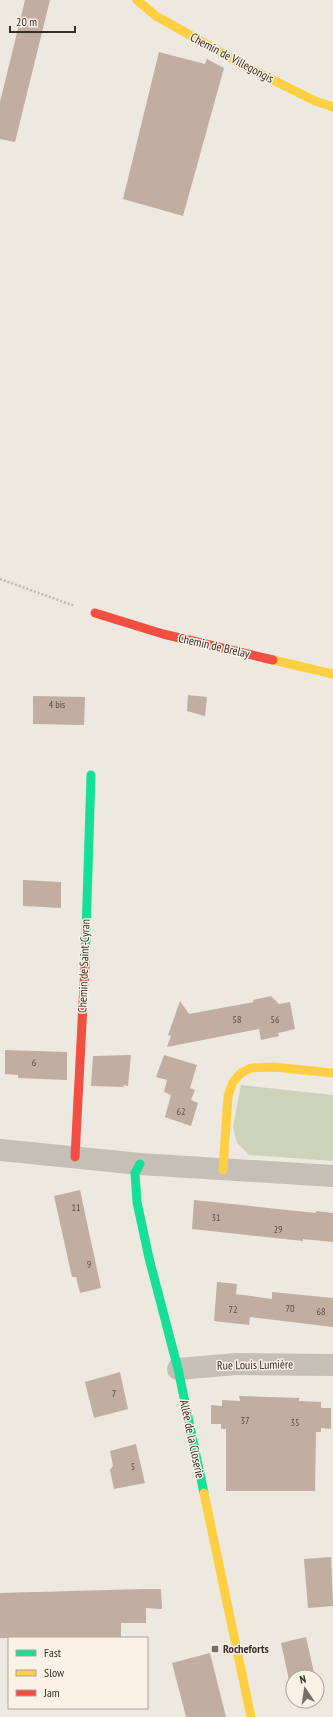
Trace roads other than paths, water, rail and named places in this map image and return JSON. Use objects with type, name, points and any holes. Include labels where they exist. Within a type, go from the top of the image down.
[{"type":"street","name":"Chemin de Villegongis","points":[[137,0],[156,16],[243,66],[315,101],[333,107]]},
{"type":"street","name":"Chemin de Brelay","points":[[95,613],[163,634],[333,674]]},
{"type":"street","name":"Chemin de Saint-Cyran","points":[[75,1157],[85,969],[91,775]]},
{"type":"street","points":[[223,1170],[228,1096],[231,1084],[244,1070],[261,1066],[333,1073]]},
{"type":"street","points":[[0,1150],[140,1164],[333,1176]]},
{"type":"street","name":"Allée de la Closerie","points":[[140,1164],[135,1173],[137,1202],[149,1258],[178,1369],[251,1717]]},
{"type":"street","name":"Rue Louis Lumière","points":[[178,1369],[237,1364],[333,1365]]},
{"type":"place","name":"Rocheforts","points":[[215,1649]]}]
